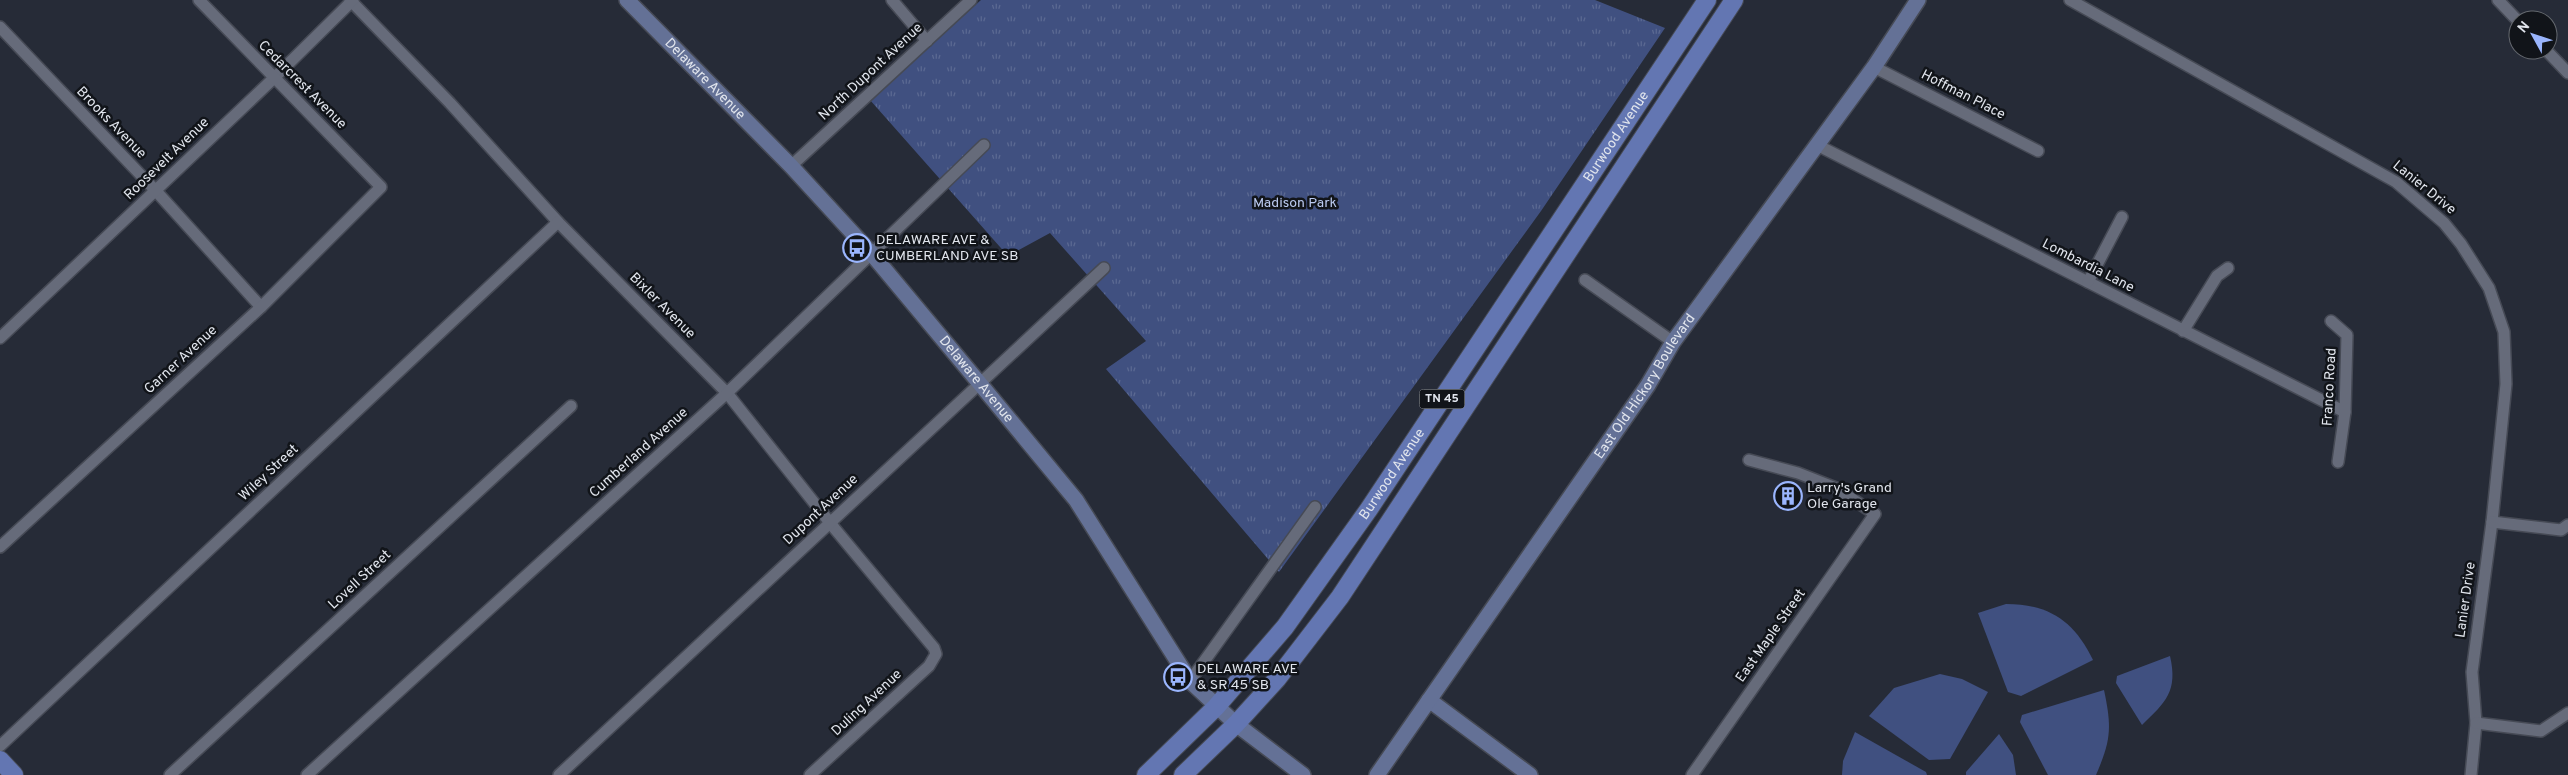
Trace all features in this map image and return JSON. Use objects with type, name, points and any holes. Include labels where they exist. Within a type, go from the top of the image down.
[{"type":"main road","name":"Burwood Avenue","points":[[1146,775],[1216,707],[1285,627],[1369,509],[1707,0]]},
{"type":"main road","name":"Burwood Avenue","points":[[1183,775],[1236,724],[1277,679],[1340,597],[1734,0]]},
{"type":"main road","points":[[0,760],[14,775]]},
{"type":"street","name":"Cedarcrest Avenue","points":[[199,0],[381,187],[378,190]]},
{"type":"street","name":"Roosevelt Avenue","points":[[0,338],[274,78],[352,0]]},
{"type":"street","name":"Bixler Avenue","points":[[352,0],[450,102],[558,222],[727,393],[934,648]]},
{"type":"street","name":"Delaware Avenue","points":[[627,0],[791,166],[871,253],[981,385],[1076,500],[1190,681],[1236,724],[1303,775]]},
{"type":"street","points":[[892,0],[927,41]]},
{"type":"street","name":"North Dupont Avenue","points":[[791,166],[972,0]]},
{"type":"street","name":"East Old Hickory Boulevard","points":[[1377,775],[1648,385],[1673,342],[1874,67],[1918,0]]},
{"type":"street","name":"Lanier Drive","points":[[2070,0],[2386,175],[2444,223],[2461,244],[2489,288],[2504,332],[2506,384],[2492,522],[2472,672],[2476,723],[2471,775]]},
{"type":"street","points":[[2498,0],[2508,10]]},
{"type":"street","name":"Brooks Avenue","points":[[0,26],[156,191],[261,307]]},
{"type":"street","points":[[2555,60],[2568,74]]},
{"type":"street","name":"Hoffman Place","points":[[1874,67],[2038,151]]},
{"type":"street","name":"Lombardia Lane","points":[[1817,144],[2345,412]]},
{"type":"street","name":"Cumberland Avenue","points":[[307,775],[727,393],[984,145]]},
{"type":"street","name":"Garner Avenue","points":[[0,547],[261,307],[378,190]]},
{"type":"street","points":[[2088,282],[2122,217]]},
{"type":"street","name":"Wiley Street","points":[[0,746],[558,222]]},
{"type":"street","name":"Dupont Avenue","points":[[559,775],[830,522],[981,385],[1104,268]]},
{"type":"street","points":[[2183,331],[2217,276],[2228,268]]},
{"type":"street","points":[[1585,280],[1673,342]]},
{"type":"street","name":"Franco Road","points":[[2331,321],[2347,335],[2345,412],[2338,462]]},
{"type":"street","name":"Lovell Street","points":[[170,775],[571,406]]},
{"type":"street","name":"East Maple Street","points":[[1692,775],[1874,514],[1836,488],[1798,473],[1749,460]]},
{"type":"street","points":[[1190,681],[1315,507]]},
{"type":"street","points":[[2492,522],[2561,530],[2568,525]]},
{"type":"street","name":"Duling Avenue","points":[[810,775],[929,666],[936,654],[934,648]]},
{"type":"street","points":[[1429,700],[1530,775]]},
{"type":"street","points":[[2476,723],[2541,731],[2568,713]]},
{"type":"green space","name":"Madison Park","points":[[981,0],[1595,0],[1665,28],[1541,211],[1279,572],[1106,369],[1146,341],[1050,233],[1008,256],[870,100]]},
{"type":"green space","points":[[2006,604],[2035,607],[2058,617],[2068,625],[2086,646],[2093,660],[2021,696],[2008,692],[1978,613]]},
{"type":"green space","points":[[2170,656],[2172,678],[2168,695],[2158,709],[2142,725],[2116,683],[2117,676]]},
{"type":"green space","points":[[1940,674],[1962,679],[1988,692],[1950,759],[1929,760],[1869,716],[1894,688]]},
{"type":"green space","points":[[2104,690],[2109,734],[2105,752],[2096,775],[2048,775],[2020,722],[2022,715]]},
{"type":"green space","points":[[1855,732],[1926,772],[1927,775],[1842,775],[1843,761]]},
{"type":"green space","points":[[1999,734],[2013,755],[2016,775],[1966,775],[1966,772]]},
{"type":"place","name":"DELAWARE AVE & CUMBERLAND AVE SB","points":[[857,248]]},
{"type":"place","name":"Larry's Grand Ole Garage","points":[[1788,496]]},
{"type":"place","name":"DELAWARE AVE & SR 45 SB","points":[[1178,677]]}]
